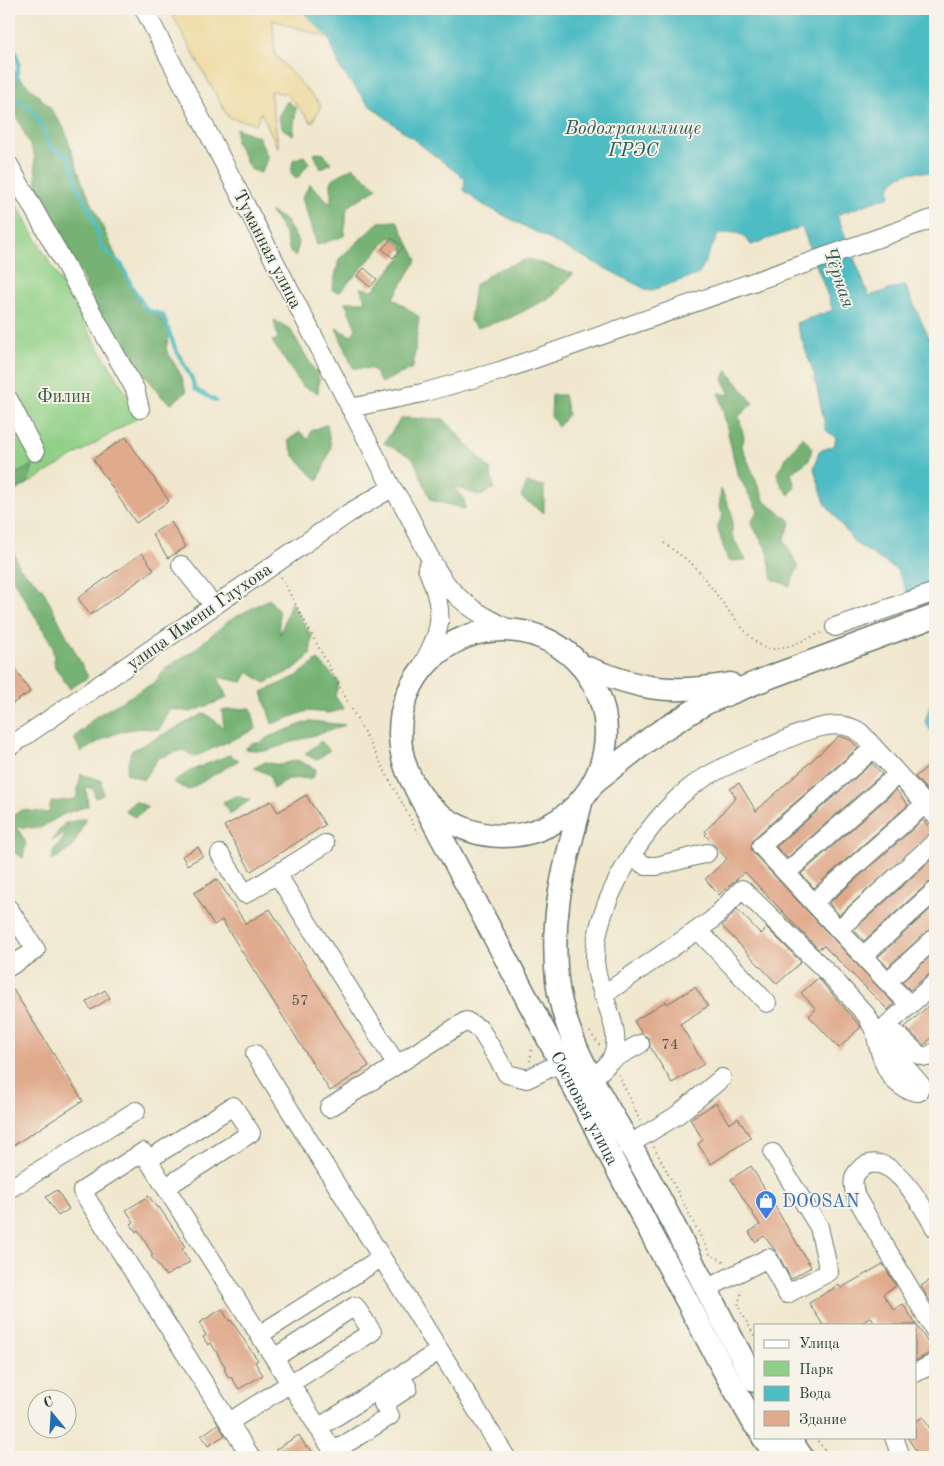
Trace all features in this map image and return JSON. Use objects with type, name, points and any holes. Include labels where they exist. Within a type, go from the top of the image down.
[{"type":"main road","points":[[770,677],[693,689],[649,688],[624,683],[580,665],[557,645],[528,633],[497,630],[466,637],[438,653],[416,677],[404,704],[400,733],[404,762],[416,789],[428,804],[443,817],[459,827],[478,833],[497,836],[516,835],[544,827],[568,812],[588,791],[678,718],[706,703],[883,634],[935,616]]},
{"type":"main road","name":"Сосновая улица","points":[[580,665],[597,692],[605,722],[604,753],[588,791],[560,883],[554,930],[562,1007],[577,1048],[708,1288],[754,1379]]},
{"type":"main road","name":"Сосновая улица","points":[[416,789],[560,1063],[754,1423]]},
{"type":"main road","points":[[764,1438],[777,1457]]},
{"type":"main road","points":[[789,1438],[802,1457]]},
{"type":"street","name":"Туманная улица","points":[[144,9],[350,408],[392,488],[406,507],[445,583],[470,608],[513,631]]},
{"type":"street","points":[[9,165],[135,389],[140,409]]},
{"type":"street","points":[[350,408],[422,393],[500,371],[935,218]]},
{"type":"street","points":[[9,400],[35,452]]},
{"type":"street","name":"Туманная улица","points":[[392,488],[399,516],[427,568],[436,591],[440,611],[440,623],[432,647],[416,677]]},
{"type":"street","name":"улица Имени Глухова","points":[[9,747],[349,513],[392,488]]},
{"type":"street","points":[[181,565],[214,606]]},
{"type":"street","points":[[835,627],[935,592]]},
{"type":"street","points":[[611,1060],[617,1041],[603,995],[595,959],[598,925],[609,898],[632,857],[657,820],[734,763],[792,736],[815,729],[840,726],[854,728],[930,809],[814,902]]},
{"type":"street","points":[[874,748],[761,846],[910,1006]]},
{"type":"street","points":[[786,873],[898,774]]},
{"type":"street","points":[[839,930],[935,842]]},
{"type":"street","points":[[220,854],[245,894],[325,844]]},
{"type":"street","points":[[632,857],[646,866],[657,866],[707,853]]},
{"type":"street","points":[[277,874],[397,1065]]},
{"type":"street","points":[[603,995],[712,920],[742,889],[830,976],[867,1016],[875,1032]]},
{"type":"street","points":[[863,956],[935,891]]},
{"type":"street","points":[[9,909],[36,950],[9,967]]},
{"type":"street","points":[[698,930],[766,1003]]},
{"type":"street","points":[[887,982],[935,938]]},
{"type":"street","points":[[935,983],[888,1025],[919,1055],[927,1057],[935,1052]]},
{"type":"street","points":[[329,1108],[466,1021],[480,1028],[507,1074],[527,1079],[560,1063]]},
{"type":"street","points":[[593,1078],[611,1060],[640,1044]]},
{"type":"street","points":[[255,1054],[506,1457]]},
{"type":"street","points":[[630,1144],[676,1116],[722,1078]]},
{"type":"street","points":[[148,1160],[233,1106],[251,1133],[166,1187]]},
{"type":"street","points":[[9,1189],[136,1112]]},
{"type":"street","points":[[251,1457],[82,1191],[143,1152],[335,1455],[390,1416],[382,1404],[408,1388],[400,1376]]},
{"type":"street","points":[[708,1288],[768,1258],[787,1294],[829,1272],[819,1227],[773,1154]]},
{"type":"street","points":[[935,1228],[922,1204],[890,1166],[877,1162],[865,1165],[855,1173],[853,1184],[856,1197],[935,1331]]},
{"type":"street","points":[[259,1335],[381,1258]]},
{"type":"street","points":[[228,1422],[372,1332],[355,1306],[274,1358]]},
{"type":"street","points":[[318,1428],[439,1351]]},
{"type":"street","points":[[916,1372],[935,1363]]},
{"type":"street","points":[[894,1438],[901,1457]]},
{"type":"path","points":[[664,543],[694,566],[714,588],[753,640],[768,649],[783,647],[835,627]]},
{"type":"path","points":[[281,576],[420,837]]},
{"type":"path","points":[[527,1079],[532,1045]]},
{"type":"path","points":[[816,1438],[830,1457]]},
{"type":"green space","points":[[9,62],[12,70],[48,105],[64,128],[81,179],[141,307],[161,318],[169,334],[166,349],[182,377],[186,392],[171,404],[162,397],[102,319],[67,246],[39,203],[34,154],[9,100]]},
{"type":"green space","points":[[287,101],[296,108],[293,135],[283,129],[278,117]]},
{"type":"green space","points":[[236,128],[259,137],[268,158],[261,173],[250,169],[236,142]]},
{"type":"green space","points":[[322,152],[331,163],[321,169],[314,154]]},
{"type":"green space","points":[[304,156],[309,163],[297,179],[291,173],[293,160]]},
{"type":"green space","points":[[353,167],[377,188],[347,207],[344,236],[317,245],[302,198],[310,184],[331,204],[331,180]]},
{"type":"green space","name":"Филин","points":[[9,191],[92,337],[140,416],[9,495]]},
{"type":"green space","points":[[270,211],[286,221],[299,243],[295,257],[290,252],[285,234]]},
{"type":"green space","points":[[397,221],[417,260],[393,298],[419,317],[413,368],[381,383],[373,369],[353,368],[336,328],[351,336],[356,329],[345,302],[366,302],[360,288],[373,290],[405,252],[390,237],[340,292],[332,290],[339,259],[379,222]]},
{"type":"green space","points":[[529,259],[573,274],[553,296],[510,318],[477,328],[470,321],[475,285],[496,270]]},
{"type":"green space","points":[[274,320],[290,329],[319,378],[318,393],[302,386],[272,341],[278,339]]},
{"type":"green space","points":[[727,370],[753,403],[739,416],[744,438],[742,447],[765,502],[791,521],[784,540],[798,567],[790,586],[772,579],[768,552],[751,523],[758,511],[737,473],[719,393],[730,395],[723,379]]},
{"type":"green space","points":[[552,395],[564,395],[568,414],[558,427],[551,416]]},
{"type":"green space","points":[[401,418],[444,419],[490,469],[494,488],[481,496],[452,486],[464,498],[465,509],[431,500],[413,458],[384,443]]},
{"type":"green space","points":[[327,424],[331,448],[318,481],[294,456],[288,440],[300,432],[309,440],[311,431]]},
{"type":"green space","points":[[803,437],[812,448],[809,460],[791,473],[795,487],[789,495],[782,486],[777,473],[788,455]]},
{"type":"green space","points":[[33,465],[28,483],[9,495],[9,477]]},
{"type":"green space","points":[[527,483],[544,486],[544,513],[521,497]]},
{"type":"green space","points":[[721,489],[732,514],[732,536],[746,560],[728,561],[717,527],[723,515],[719,507]]},
{"type":"green space","points":[[9,539],[19,567],[42,588],[88,677],[70,689],[55,667],[52,645],[9,572]]},
{"type":"green space","points":[[269,599],[279,612],[280,635],[291,602],[312,637],[310,655],[294,669],[265,683],[248,672],[242,682],[218,677],[227,698],[191,712],[169,709],[159,730],[127,730],[109,736],[81,752],[74,738],[95,717],[155,682],[167,667],[193,651],[228,621]]},
{"type":"green space","points":[[318,660],[339,682],[335,696],[344,709],[330,713],[307,711],[272,724],[262,692],[297,676]]},
{"type":"green space","points":[[251,708],[256,729],[194,757],[183,750],[158,758],[143,780],[126,773],[131,751],[205,713],[224,728],[222,710]]},
{"type":"green space","points":[[310,721],[345,725],[265,751],[245,749],[252,743],[261,743],[268,737]]},
{"type":"green space","points":[[321,741],[330,750],[316,760],[305,754]]},
{"type":"green space","points":[[229,755],[239,760],[188,790],[173,782],[190,771]]},
{"type":"green space","points":[[297,760],[316,769],[313,778],[288,779],[273,789],[270,775],[254,768],[265,762],[280,765]]},
{"type":"green space","points":[[81,774],[101,780],[103,794],[95,798],[94,789],[86,787],[88,806],[64,814],[40,828],[17,827],[26,843],[23,858],[9,849],[9,818],[22,810],[49,813],[51,802],[76,799]]},
{"type":"green space","points":[[236,796],[250,800],[230,814],[223,802]]},
{"type":"green space","points":[[135,801],[148,807],[135,817],[124,811]]},
{"type":"green space","points":[[86,818],[73,847],[52,861],[53,851],[67,834],[52,840],[65,823]]},
{"type":"sand","points":[[169,9],[300,9],[329,38],[273,20],[275,55],[321,105],[312,123],[287,94],[270,91],[279,150],[261,112],[256,124],[228,117]]},
{"type":"water","name":"Водохранилище ГРЭС","points":[[300,9],[935,9],[935,174],[915,172],[904,174],[889,188],[890,196],[837,215],[869,296],[905,285],[935,351],[935,625],[925,606],[907,592],[897,570],[855,543],[825,503],[814,469],[819,451],[834,446],[836,438],[826,430],[814,374],[796,323],[833,310],[802,227],[751,245],[748,240],[737,233],[718,235],[699,274],[649,291],[478,202],[464,190],[465,179],[369,105],[341,70],[329,38]]},
{"type":"water","points":[[935,689],[935,737],[925,722]]},
{"type":"building","points":[[392,238],[403,247],[393,258],[382,249]]},
{"type":"building","points":[[364,268],[377,279],[370,287],[357,276]]},
{"type":"building","points":[[126,437],[169,501],[136,523],[93,459]]},
{"type":"building","points":[[171,522],[186,547],[168,558],[152,534]]},
{"type":"building","points":[[142,553],[154,570],[90,615],[78,598]]},
{"type":"building","points":[[9,659],[30,692],[9,706]]},
{"type":"building","points":[[839,736],[851,740],[858,748],[754,838],[751,848],[753,853],[894,1004],[888,1010],[824,946],[818,949],[745,872],[719,895],[705,879],[727,859],[705,835],[707,833],[705,831],[736,798],[730,789],[739,783],[756,811]]},
{"type":"building","points":[[935,760],[935,799],[915,777]]},
{"type":"building","points":[[872,763],[882,774],[787,858],[776,847]]},
{"type":"building","points":[[896,790],[908,805],[814,888],[801,874]]},
{"type":"building","points":[[306,795],[325,825],[251,871],[224,826],[271,801],[278,812]]},
{"type":"building","points":[[923,820],[933,832],[839,915],[829,903]]},
{"type":"building","points":[[198,847],[203,856],[187,865],[182,856]]},
{"type":"building","points":[[935,856],[935,881],[928,883],[864,941],[854,930]]},
{"type":"building","points":[[217,879],[246,924],[270,909],[369,1066],[330,1091],[222,920],[214,925],[194,893]]},
{"type":"building","points":[[935,905],[935,928],[928,930],[888,967],[878,957]]},
{"type":"building","points":[[737,909],[761,934],[767,928],[801,962],[777,984],[722,926]]},
{"type":"building","points":[[935,952],[935,973],[928,975],[910,990],[902,982]]},
{"type":"building","points":[[818,978],[861,1027],[839,1048],[809,1016],[816,1009],[801,993]]},
{"type":"building","points":[[9,983],[83,1101],[9,1148]]},
{"type":"building","points":[[695,987],[708,1006],[680,1024],[704,1064],[672,1083],[650,1047],[649,1038],[642,1034],[634,1021],[666,1001],[667,1004]]},
{"type":"building","points":[[105,990],[110,998],[91,1010],[86,1002]]},
{"type":"building","points":[[935,1000],[935,1035],[924,1045],[905,1027]]},
{"type":"building","points":[[716,1103],[729,1124],[738,1118],[751,1138],[711,1164],[698,1144],[703,1140],[690,1119]]},
{"type":"building","points":[[751,1166],[811,1267],[791,1279],[777,1253],[764,1236],[755,1242],[749,1232],[760,1225],[731,1179]]},
{"type":"building","points":[[57,1190],[69,1209],[58,1216],[46,1197]]},
{"type":"building","points":[[149,1196],[157,1208],[159,1207],[180,1238],[185,1247],[182,1249],[190,1262],[166,1276],[151,1256],[153,1255],[138,1230],[136,1232],[131,1224],[134,1222],[126,1210]]},
{"type":"building","points":[[883,1264],[896,1286],[883,1294],[894,1310],[903,1304],[916,1324],[874,1324],[871,1317],[860,1324],[822,1324],[809,1303],[839,1285],[841,1288]]},
{"type":"building","points":[[935,1277],[935,1309],[921,1286]]},
{"type":"building","points":[[222,1309],[258,1360],[255,1362],[263,1375],[239,1389],[231,1377],[229,1378],[224,1369],[226,1368],[211,1343],[208,1345],[203,1337],[206,1335],[199,1323]]},
{"type":"building","points":[[916,1324],[933,1351],[916,1360]]},
{"type":"building","points":[[923,1417],[935,1437],[935,1457],[920,1457],[908,1438],[916,1438],[916,1421]]},
{"type":"building","points":[[218,1424],[225,1435],[208,1446],[201,1436]]},
{"type":"building","points":[[299,1435],[306,1447],[308,1446],[313,1453],[312,1457],[281,1457],[276,1449]]},
{"type":"waterway","points":[[9,41],[17,55],[18,61],[11,94],[32,110],[44,129],[50,147],[68,156],[79,190],[92,215],[102,248],[122,265],[132,287],[147,310],[163,315],[175,348],[192,379],[195,389],[216,401]]},
{"type":"place","name":"DOOSAN","points":[[766,1220]]},
{"type":"water label","name":"Чёрная","points":[[840,277]]}]
